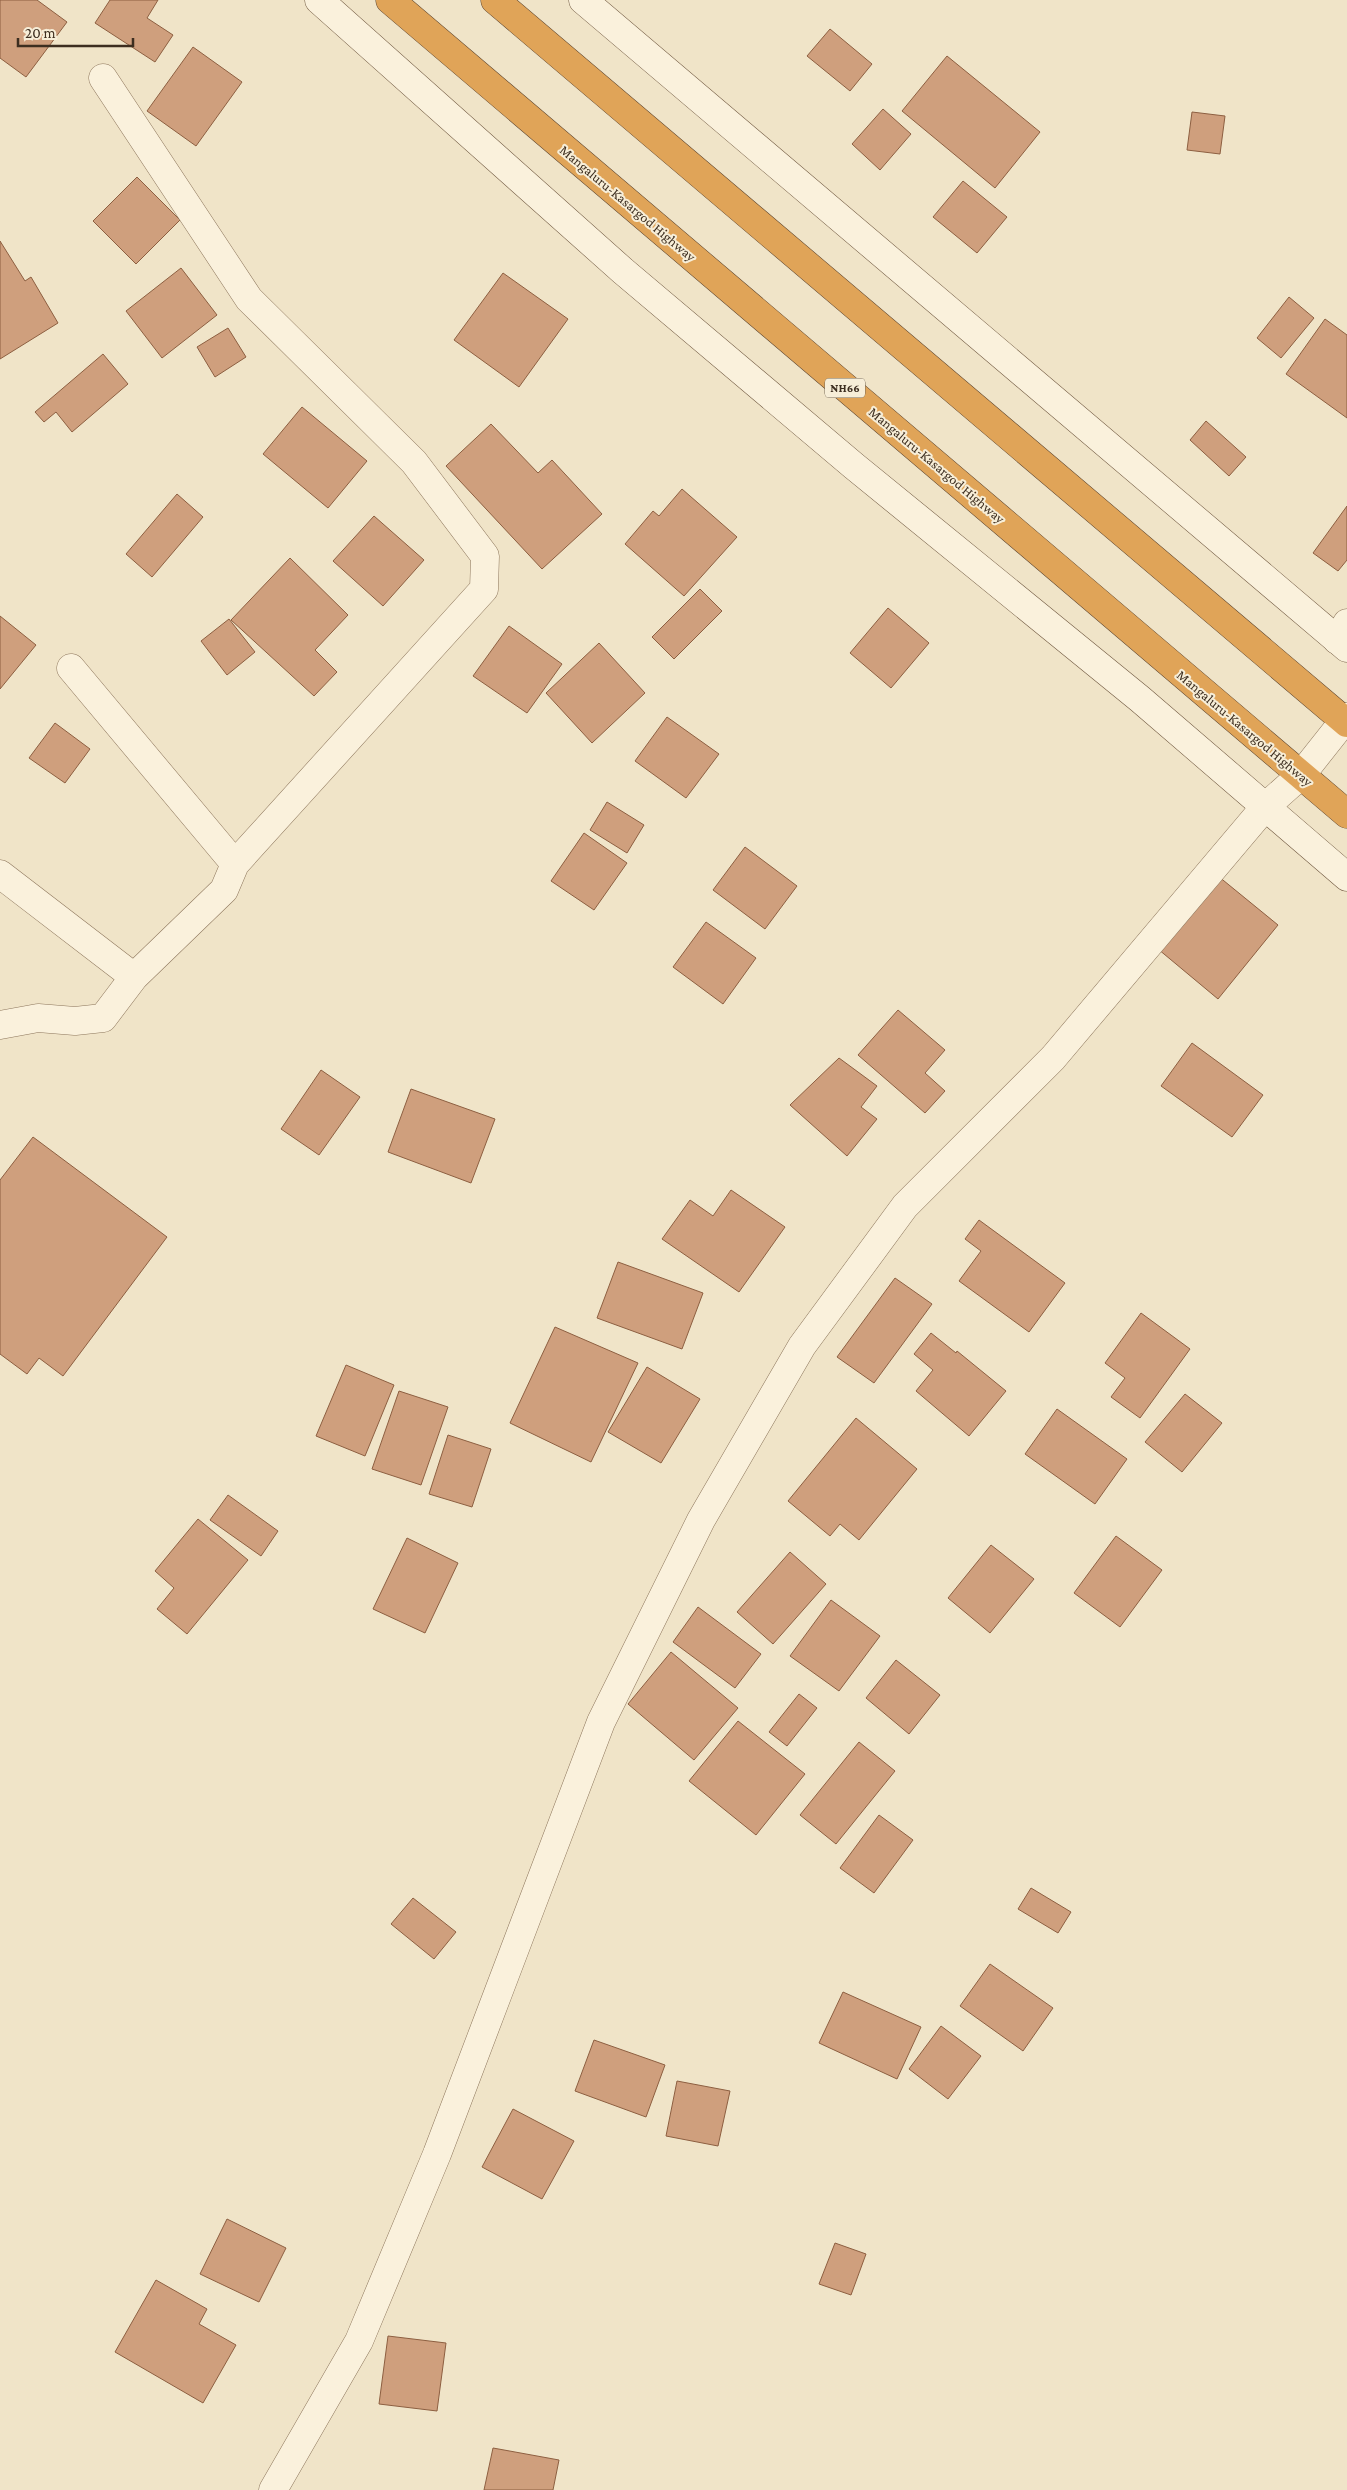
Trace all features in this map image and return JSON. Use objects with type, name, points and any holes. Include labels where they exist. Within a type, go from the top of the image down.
[{"type":"highway","name":"Mangaluru-Kasargod Highway","points":[[390,0],[1347,814]]},
{"type":"highway","points":[[495,0],[1346,720]]},
{"type":"street","points":[[319,0],[623,272],[854,466],[1140,699],[1264,808],[1347,877]]},
{"type":"street","points":[[583,0],[1344,637]]},
{"type":"street","points":[[0,1025],[38,1018],[74,1021],[103,1018],[134,978],[224,890],[235,864],[484,589],[485,556],[414,462],[249,299],[103,78]]},
{"type":"street","points":[[71,668],[235,864]]},
{"type":"street","points":[[273,2490],[359,2341],[437,2154],[601,1722],[702,1520],[802,1346],[905,1206],[1053,1058],[1264,808],[1301,775],[1346,720]]},
{"type":"street","points":[[0,874],[134,978]]},
{"type":"building","points":[[0,0],[37,0],[67,22],[26,77],[0,58]]},
{"type":"building","points":[[110,0],[158,0],[147,18],[173,35],[155,62],[95,23]]},
{"type":"building","points":[[830,29],[872,64],[850,91],[807,56]]},
{"type":"building","points":[[193,47],[242,82],[196,146],[147,111]]},
{"type":"building","points":[[947,56],[1040,132],[995,188],[902,111]]},
{"type":"building","points":[[883,109],[911,134],[880,170],[852,144]]},
{"type":"building","points":[[1192,112],[1225,116],[1220,154],[1187,150]]},
{"type":"building","points":[[137,177],[180,220],[136,264],[93,221]]},
{"type":"building","points":[[963,181],[1007,217],[977,253],[933,217]]},
{"type":"building","points":[[0,241],[25,281],[31,277],[58,323],[0,359]]},
{"type":"building","points":[[181,268],[217,315],[162,358],[126,311]]},
{"type":"building","points":[[503,273],[568,319],[519,387],[454,340]]},
{"type":"building","points":[[1289,297],[1314,318],[1281,358],[1257,338]]},
{"type":"building","points":[[1325,319],[1347,335],[1347,418],[1286,374]]},
{"type":"building","points":[[228,328],[246,357],[215,377],[197,347]]},
{"type":"building","points":[[103,354],[128,384],[72,432],[56,412],[44,422],[35,412]]},
{"type":"building","points":[[302,407],[367,461],[328,508],[263,454]]},
{"type":"building","points":[[1206,421],[1246,457],[1229,476],[1190,440]]},
{"type":"building","points":[[491,424],[538,473],[552,460],[602,514],[542,569],[446,466]]},
{"type":"building","points":[[682,489],[737,537],[684,596],[625,544],[653,511],[659,516]]},
{"type":"building","points":[[177,494],[203,517],[152,577],[126,554]]},
{"type":"building","points":[[1347,506],[1347,560],[1338,571],[1313,553]]},
{"type":"building","points":[[374,516],[424,560],[383,606],[333,561]]},
{"type":"building","points":[[290,558],[348,615],[315,650],[337,672],[314,696],[231,620]]},
{"type":"building","points":[[700,589],[722,611],[674,659],[652,637]]},
{"type":"building","points":[[888,608],[929,643],[891,688],[850,653]]},
{"type":"building","points":[[0,616],[36,645],[0,689]]},
{"type":"building","points":[[229,619],[255,652],[227,675],[201,641]]},
{"type":"building","points":[[509,626],[562,664],[527,713],[473,676]]},
{"type":"building","points":[[599,643],[645,693],[592,743],[546,693]]},
{"type":"building","points":[[667,717],[719,754],[686,798],[635,761]]},
{"type":"building","points":[[55,723],[90,749],[65,783],[29,758]]},
{"type":"building","points":[[607,802],[644,825],[627,853],[590,830]]},
{"type":"building","points":[[584,833],[627,863],[594,910],[551,881]]},
{"type":"building","points":[[745,847],[797,886],[765,929],[713,890]]},
{"type":"building","points":[[1218,876],[1278,925],[1218,999],[1158,949]]},
{"type":"building","points":[[706,922],[756,958],[723,1004],[673,967]]},
{"type":"building","points":[[898,1010],[945,1050],[925,1073],[945,1091],[925,1113],[858,1055]]},
{"type":"building","points":[[1192,1043],[1263,1095],[1232,1137],[1161,1086]]},
{"type":"building","points":[[839,1058],[877,1086],[861,1107],[877,1119],[847,1156],[790,1105]]},
{"type":"building","points":[[321,1070],[360,1097],[319,1155],[281,1129]]},
{"type":"building","points":[[411,1089],[495,1119],[471,1183],[388,1152]]},
{"type":"building","points":[[33,1137],[167,1237],[63,1376],[39,1358],[27,1374],[0,1354],[0,1180]]},
{"type":"building","points":[[731,1190],[785,1227],[739,1292],[662,1239],[690,1200],[713,1216]]},
{"type":"building","points":[[979,1220],[1065,1283],[1029,1332],[959,1281],[981,1251],[965,1239]]},
{"type":"building","points":[[618,1262],[703,1293],[682,1349],[597,1318]]},
{"type":"building","points":[[895,1278],[932,1304],[874,1383],[837,1357]]},
{"type":"building","points":[[1141,1313],[1190,1349],[1140,1418],[1111,1397],[1125,1378],[1105,1363]]},
{"type":"building","points":[[555,1327],[638,1363],[591,1462],[510,1423]]},
{"type":"building","points":[[931,1333],[956,1353],[957,1351],[1006,1391],[969,1436],[916,1391],[933,1370],[914,1354]]},
{"type":"building","points":[[346,1365],[394,1385],[365,1456],[316,1436]]},
{"type":"building","points":[[647,1367],[700,1399],[661,1463],[608,1432]]},
{"type":"building","points":[[399,1391],[448,1407],[421,1485],[372,1469]]},
{"type":"building","points":[[1185,1394],[1222,1423],[1182,1472],[1145,1442]]},
{"type":"building","points":[[1057,1409],[1127,1459],[1095,1504],[1025,1454]]},
{"type":"building","points":[[856,1418],[917,1469],[859,1540],[840,1524],[830,1536],[788,1501]]},
{"type":"building","points":[[448,1435],[491,1449],[472,1507],[429,1494]]},
{"type":"building","points":[[228,1495],[278,1531],[261,1556],[210,1520]]},
{"type":"building","points":[[198,1519],[248,1560],[187,1634],[157,1609],[174,1588],[155,1571]]},
{"type":"building","points":[[1116,1536],[1162,1570],[1120,1627],[1074,1593]]},
{"type":"building","points":[[407,1538],[458,1563],[425,1633],[373,1609]]},
{"type":"building","points":[[991,1545],[1034,1579],[990,1633],[948,1598]]},
{"type":"building","points":[[790,1552],[826,1584],[773,1644],[737,1612]]},
{"type":"building","points":[[831,1600],[880,1636],[839,1691],[790,1656]]},
{"type":"building","points":[[698,1607],[761,1654],[735,1688],[673,1642]]},
{"type":"building","points":[[671,1652],[738,1708],[694,1760],[628,1704]]},
{"type":"building","points":[[896,1660],[940,1695],[909,1734],[866,1698]]},
{"type":"building","points":[[799,1694],[817,1708],[787,1746],[769,1732]]},
{"type":"building","points":[[738,1721],[805,1774],[756,1835],[689,1781]]},
{"type":"building","points":[[859,1742],[895,1771],[836,1844],[800,1815]]},
{"type":"building","points":[[879,1815],[913,1840],[874,1893],[840,1868]]},
{"type":"building","points":[[1031,1888],[1071,1912],[1058,1933],[1018,1909]]},
{"type":"building","points":[[413,1898],[456,1932],[434,1959],[391,1924]]},
{"type":"building","points":[[990,1964],[1053,2008],[1023,2051],[960,2006]]},
{"type":"building","points":[[843,1992],[921,2027],[897,2079],[819,2043]]},
{"type":"building","points":[[941,2026],[981,2056],[948,2099],[909,2069]]},
{"type":"building","points":[[594,2040],[665,2065],[646,2117],[575,2091]]},
{"type":"building","points":[[677,2081],[730,2091],[718,2146],[666,2136]]},
{"type":"building","points":[[513,2109],[574,2141],[542,2199],[482,2167]]},
{"type":"building","points":[[227,2219],[286,2248],[259,2302],[200,2274]]},
{"type":"building","points":[[835,2243],[866,2254],[851,2295],[819,2284]]},
{"type":"building","points":[[156,2280],[207,2309],[199,2324],[236,2345],[203,2403],[115,2352]]},
{"type":"building","points":[[388,2336],[446,2343],[437,2411],[379,2404]]},
{"type":"building","points":[[493,2448],[559,2460],[553,2490],[484,2490]]}]
